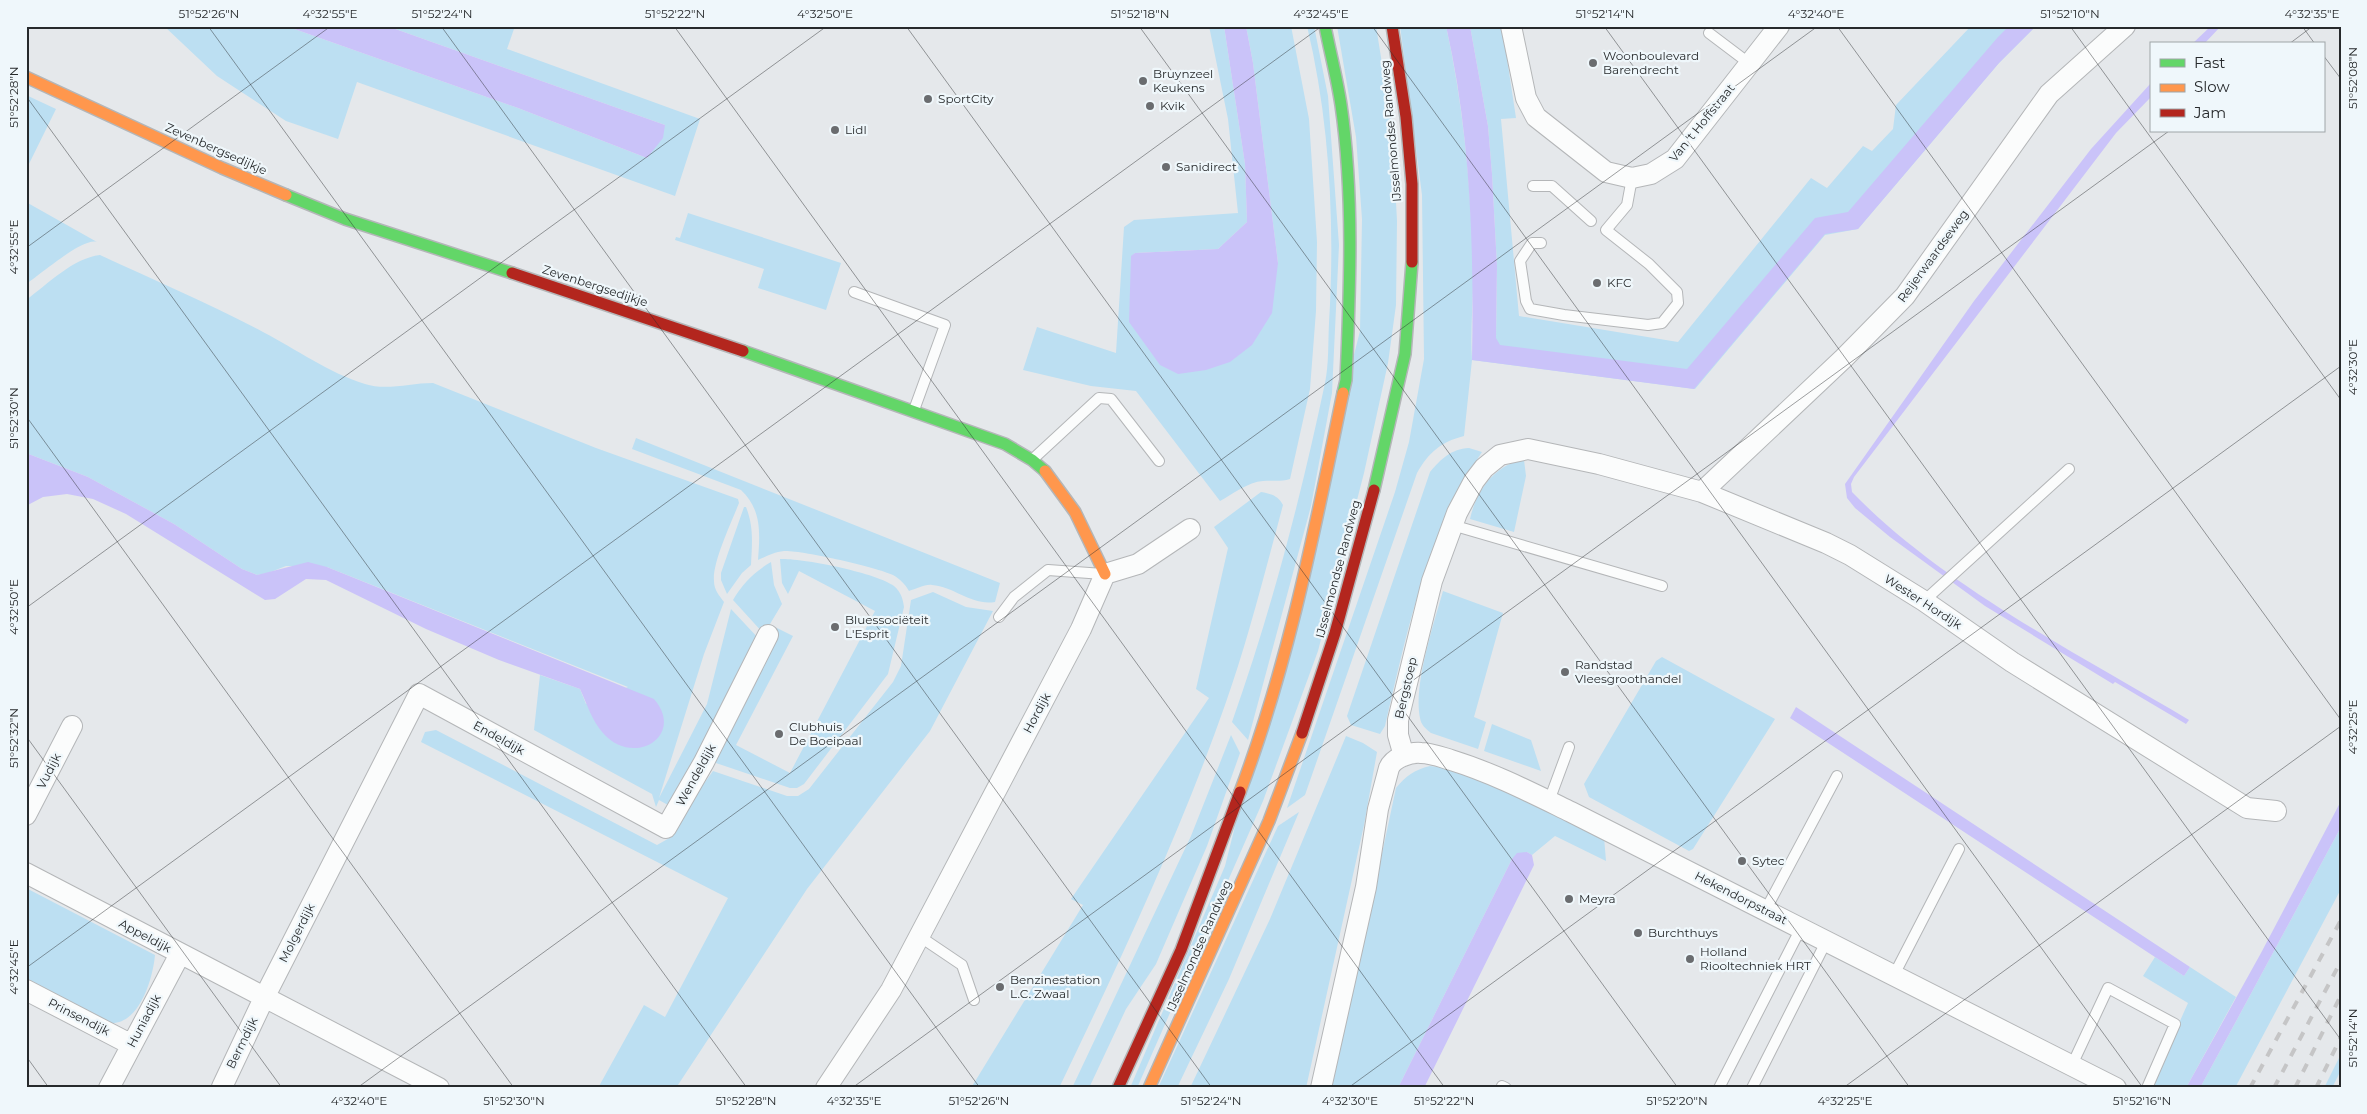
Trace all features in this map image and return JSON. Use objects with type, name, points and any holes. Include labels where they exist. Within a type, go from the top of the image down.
[{"type":"main road","name":"IJsselmondse Randweg","points":[[1118,1088],[1181,950],[1253,758],[1302,590],[1346,380],[1350,292],[1347,182],[1341,105],[1325,26]]},
{"type":"main road","name":"IJsselmondse Randweg","points":[[1149,1088],[1269,821],[1305,726],[1335,633],[1367,516],[1399,381],[1404,354],[1412,264],[1412,184],[1406,117],[1392,26]]},
{"type":"main road","name":"Zevenbergsedijkje","points":[[26,76],[222,168],[345,218],[646,317],[914,410],[1005,444],[1032,460],[1052,479],[1081,520],[1105,574]]},
{"type":"street","name":"Van 't Hoffstraat","points":[[1512,26],[1526,98],[1536,117],[1606,172],[1632,178],[1651,174],[1675,159],[1779,26]]},
{"type":"street","name":"Reijerwaardseweg","points":[[1702,492],[1844,358],[1905,296],[2049,94],[2125,26]]},
{"type":"street","name":"Bergstoep","points":[[1404,756],[1398,734],[1398,720],[1432,580],[1452,525],[1474,481],[1484,468],[1500,455],[1508,452],[1528,449],[1541,451]]},
{"type":"street","name":"Wester Hordijk","points":[[1541,451],[1702,492],[1826,543],[1850,555],[1924,602],[2012,662],[2248,808],[2276,811]]},
{"type":"street","points":[[1105,574],[1138,564],[1190,530]]},
{"type":"street","name":"Hordijk","points":[[826,1088],[891,990],[1082,629],[1105,574]]},
{"type":"street","name":"Wendeldijk","points":[[580,782],[666,828],[704,762],[768,635]]},
{"type":"street","name":"Endeldijk","points":[[419,694],[580,782]]},
{"type":"street","name":"Molgerdijk","points":[[264,998],[419,694]]},
{"type":"street","name":"Vudijk","points":[[26,815],[72,726]]},
{"type":"street","name":"Hekendorpstraat","points":[[1404,756],[1420,752],[1462,764],[1549,801],[1827,940],[2113,1087]]},
{"type":"street","points":[[1322,1088],[1366,887],[1378,810],[1391,764],[1404,756]]},
{"type":"street","name":"Appeldijk","points":[[26,873],[264,998]]},
{"type":"street","name":"Huniadijk","points":[[109,1088],[180,954]]},
{"type":"street","name":"Prinsendijk","points":[[26,990],[132,1045]]},
{"type":"street","points":[[264,998],[439,1088]]},
{"type":"street","name":"Bermdijk","points":[[223,1088],[264,998]]},
{"type":"lane","points":[[1709,33],[1750,64]]},
{"type":"lane","points":[[1541,243],[1532,244],[1520,261],[1526,302],[1530,309],[1564,316],[1648,325],[1662,323],[1678,303],[1677,292],[1649,264],[1606,230],[1627,205],[1632,178]]},
{"type":"lane","points":[[1533,186],[1552,186],[1591,221]]},
{"type":"lane","points":[[854,292],[945,324],[914,410]]},
{"type":"lane","points":[[1032,460],[1099,398],[1111,399],[1160,461]]},
{"type":"lane","points":[[1924,602],[2068,469]]},
{"type":"lane","points":[[1452,525],[1662,586]]},
{"type":"lane","points":[[999,617],[1014,597],[1048,570],[1105,574]]},
{"type":"lane","points":[[1549,801],[1569,747]]},
{"type":"lane","points":[[1765,910],[1837,776]]},
{"type":"lane","points":[[1894,975],[1959,849]]},
{"type":"lane","points":[[1718,1088],[1801,928]]},
{"type":"lane","points":[[919,936],[962,966],[974,1000]]},
{"type":"lane","points":[[1752,1088],[1827,940]]},
{"type":"lane","points":[[2072,1065],[2108,988],[2175,1024],[2147,1088]]},
{"type":"shaded area","points":[[164,26],[286,26],[518,108],[647,158],[665,125],[387,26],[515,26],[507,49],[700,119],[675,196],[357,82],[338,139],[286,121],[217,76]]},
{"type":"shaded area","points":[[286,26],[387,26],[665,125],[663,138],[647,158],[518,108]]},
{"type":"shaded area","points":[[1209,26],[1224,26],[1245,164],[1247,222],[1218,249],[1135,253],[1131,257],[1278,263],[1253,63],[1246,26],[1291,26],[1309,119],[1317,242],[1316,311],[1310,389],[1290,479],[1257,482],[1220,501],[1136,391],[1091,386],[1023,370],[1037,327],[1116,353],[1124,227],[1134,220],[1238,213],[1228,119]]},
{"type":"shaded area","points":[[1224,26],[1246,26],[1253,63],[1278,263],[1272,313],[1252,345],[1230,362],[1206,370],[1178,374],[1160,365],[1129,322],[1131,256],[1135,253],[1218,249],[1247,222],[1245,164]]},
{"type":"shaded area","points":[[1307,26],[1314,26],[1328,96],[1339,245],[1332,393],[1311,506],[1248,740],[1232,722],[1260,639],[1284,554],[1306,469],[1327,368],[1331,286],[1329,174],[1321,99]]},
{"type":"shaded area","points":[[1337,26],[1376,26],[1392,126],[1397,221],[1396,305],[1388,363],[1364,473],[1318,651],[1263,801],[1137,1088],[1130,1088],[1225,866],[1360,331],[1362,219],[1356,137]]},
{"type":"shaded area","points":[[1400,26],[1446,26],[1457,85],[1468,174],[1473,264],[1472,359],[1496,338],[1497,266],[1488,126],[1470,26],[1502,26],[1516,118],[1501,119],[1519,316],[1678,342],[1811,178],[1827,188],[1863,146],[1872,151],[1893,129],[1896,105],[1971,26],[2036,26],[1998,64],[1858,229],[1825,235],[1695,389],[1472,360],[1464,436],[1449,441],[1436,449],[1426,459],[1417,473],[1305,795],[1287,808],[1395,492],[1409,442],[1424,359],[1422,195]]},
{"type":"shaded area","points":[[1446,26],[1470,26],[1488,126],[1497,266],[1496,338],[1500,345],[1687,369],[1815,218],[1848,212],[2009,26],[2036,26],[1999,63],[1858,229],[1825,234],[1694,389],[1472,360],[1471,234],[1466,150],[1461,109]]},
{"type":"shaded area","points":[[2211,26],[2221,26],[2206,42],[2194,42]]},
{"type":"shaded area","points":[[2150,84],[2150,98],[2116,133],[1854,477],[1851,484],[1852,492],[1888,526],[1927,558],[1969,588],[2057,643],[2189,720],[2186,724],[2115,682],[2113,684],[1985,606],[1890,537],[1855,508],[1847,498],[1845,484],[1974,301],[2091,149]]},
{"type":"shaded area","points":[[26,95],[56,109],[26,170]]},
{"type":"shaded area","points":[[26,202],[97,242],[82,245],[26,284]]},
{"type":"shaded area","points":[[688,213],[841,263],[826,310],[758,288],[764,269],[675,240],[676,237],[680,238]]},
{"type":"shaded area","points":[[100,255],[182,292],[339,374],[365,384],[390,387],[433,383],[596,448],[738,499],[739,503],[719,553],[714,573],[715,587],[724,602],[704,654],[659,798],[707,704],[731,609],[760,640],[675,809],[659,800],[656,807],[652,794],[534,730],[540,675],[580,689],[586,704],[628,687],[327,567],[286,566],[257,575],[242,569],[174,524],[88,477],[26,453],[26,300],[71,266],[90,257]]},
{"type":"shaded area","points":[[636,438],[1000,583],[995,602],[987,603],[971,599],[940,586],[929,585],[909,591],[893,575],[856,564],[806,553],[784,551],[758,560],[758,522],[753,506],[741,490],[632,449]]},
{"type":"shaded area","points":[[1469,448],[1482,452],[1463,483],[1433,550],[1411,619],[1385,726],[1380,734],[1351,725],[1347,716],[1430,472],[1447,456],[1457,450]]},
{"type":"shaded area","points":[[26,453],[88,477],[174,524],[242,569],[257,575],[308,562],[327,567],[654,699],[662,713],[664,725],[660,735],[652,743],[641,747],[628,748],[615,743],[603,733],[596,723],[580,689],[499,660],[426,629],[326,580],[306,579],[275,599],[265,600],[126,514],[93,499],[67,494],[43,497],[26,506]]},
{"type":"shaded area","points":[[1524,460],[1526,476],[1514,532],[1470,519],[1477,499],[1488,480],[1504,467]]},
{"type":"shaded area","points":[[1261,492],[1274,496],[1283,505],[1256,606],[1233,680],[1207,754],[1168,851],[1126,946],[1059,1088],[971,1088],[1083,905],[1071,899],[1209,698],[1196,689],[1228,548],[1214,527]]},
{"type":"shaded area","points":[[744,507],[746,507],[749,514],[751,529],[751,565],[742,573],[727,594],[721,580],[721,573]]},
{"type":"shaded area","points":[[780,559],[839,567],[885,581],[894,586],[898,591],[904,607],[888,674],[804,784],[797,788],[790,788],[710,761],[777,628],[793,636],[736,745],[790,773],[875,611],[799,571],[788,594],[782,583]]},
{"type":"shaded area","points":[[771,562],[774,585],[782,604],[764,634],[733,600],[749,578]]},
{"type":"shaded area","points":[[1443,591],[1503,613],[1474,717],[1486,722],[1478,749],[1431,733],[1423,725],[1420,718],[1419,689],[1422,672]]},
{"type":"shaded area","points":[[933,592],[966,607],[993,611],[930,731],[807,889],[676,1088],[598,1088],[644,1005],[665,1017],[728,898],[421,742],[425,732],[436,730],[657,845],[673,836],[690,803],[713,771],[787,796],[798,796],[809,789],[893,682],[901,666],[911,600]]},
{"type":"shaded area","points":[[1662,657],[1775,719],[1693,849],[1689,851],[1589,797],[1584,784],[1656,661]]},
{"type":"shaded area","points":[[1796,707],[2190,967],[2184,976],[1790,718]]},
{"type":"shaded area","points":[[1492,724],[1531,740],[1541,771],[1484,751]]},
{"type":"shaded area","points":[[1231,735],[1240,753],[1207,846],[1156,964],[1126,1009],[1089,1088],[1072,1088],[1191,836]]},
{"type":"shaded area","points":[[1346,736],[1363,743],[1377,752],[1364,825],[1306,1088],[1190,1088],[1270,919]]},
{"type":"shaded area","points":[[1430,766],[1452,769],[1497,784],[1542,804],[1604,837],[1606,861],[1555,836],[1532,855],[1527,852],[1512,859],[1398,1088],[1332,1088],[1396,788],[1411,774],[1419,769]]},
{"type":"shaded area","points":[[2341,801],[2341,827],[2200,1088],[2186,1088],[2261,953]]},
{"type":"shaded area","points":[[1299,812],[1229,979],[1177,1088],[1158,1088],[1278,826]]},
{"type":"shaded area","points":[[2341,827],[2341,889],[2235,1088],[2200,1088]]},
{"type":"shaded area","points":[[1527,852],[1532,855],[1534,865],[1424,1088],[1398,1088],[1512,859],[1517,853]]},
{"type":"shaded area","points":[[26,888],[155,955],[148,987],[137,1008],[130,1016],[122,1021],[112,1023],[26,978]]},
{"type":"shaded area","points":[[2155,957],[2184,976],[2190,967],[2236,997],[2186,1088],[2150,1088],[2188,1003],[2143,976]]},
{"type":"shaded area","points":[[2341,1054],[2341,1070],[2332,1088],[2324,1088]]},
{"type":"railway","points":[[2250,1088],[2341,920]]},
{"type":"railway","points":[[2274,1088],[2341,961]]},
{"type":"railway","points":[[2295,1088],[2341,995]]},
{"type":"railway","points":[[2316,1088],[2341,1037]]},
{"type":"traffic: fast","points":[[1325,26],[1338,85],[1348,173],[1350,277],[1346,380],[1343,393]]},
{"type":"traffic: fast","points":[[286,195],[345,219],[512,273]]},
{"type":"traffic: fast","points":[[1374,490],[1405,354],[1412,262]]},
{"type":"traffic: fast","points":[[743,351],[1005,444],[1032,460],[1045,471]]},
{"type":"traffic: slow","points":[[26,77],[222,168],[286,195]]},
{"type":"traffic: slow","points":[[1240,792],[1273,694],[1287,645],[1311,545],[1343,393]]},
{"type":"traffic: slow","points":[[1045,471],[1075,512],[1105,574]]},
{"type":"traffic: slow","points":[[1149,1088],[1269,821],[1302,733]]},
{"type":"traffic: jam","points":[[1392,26],[1406,117],[1412,184],[1412,262]]},
{"type":"traffic: jam","points":[[512,273],[743,351]]},
{"type":"traffic: jam","points":[[1302,733],[1335,633],[1374,490]]},
{"type":"traffic: jam","points":[[1118,1088],[1181,950],[1240,792]]},
{"type":"place","name":"Woonboulevard Barendrecht","points":[[1593,63]]},
{"type":"place","name":"Bruynzeel Keukens","points":[[1143,81]]},
{"type":"place","name":"SportCity","points":[[928,99]]},
{"type":"place","name":"Kvik","points":[[1150,106]]},
{"type":"place","name":"Lidl","points":[[835,130]]},
{"type":"place","name":"Sanidirect","points":[[1166,167]]},
{"type":"place","name":"KFC","points":[[1597,283]]},
{"type":"place","name":"Bluessociëteit L'Esprit","points":[[835,627]]},
{"type":"place","name":"Randstad Vleesgroothandel","points":[[1565,672]]},
{"type":"place","name":"Clubhuis De Boeipaal","points":[[779,734]]},
{"type":"place","name":"Sytec","points":[[1742,861]]},
{"type":"place","name":"Meyra","points":[[1569,899]]},
{"type":"place","name":"Burchthuys","points":[[1638,933]]},
{"type":"place","name":"Holland Riooltechniek HRT","points":[[1690,959]]},
{"type":"place","name":"Benzinestation L.C. Zwaal","points":[[1000,987]]}]
